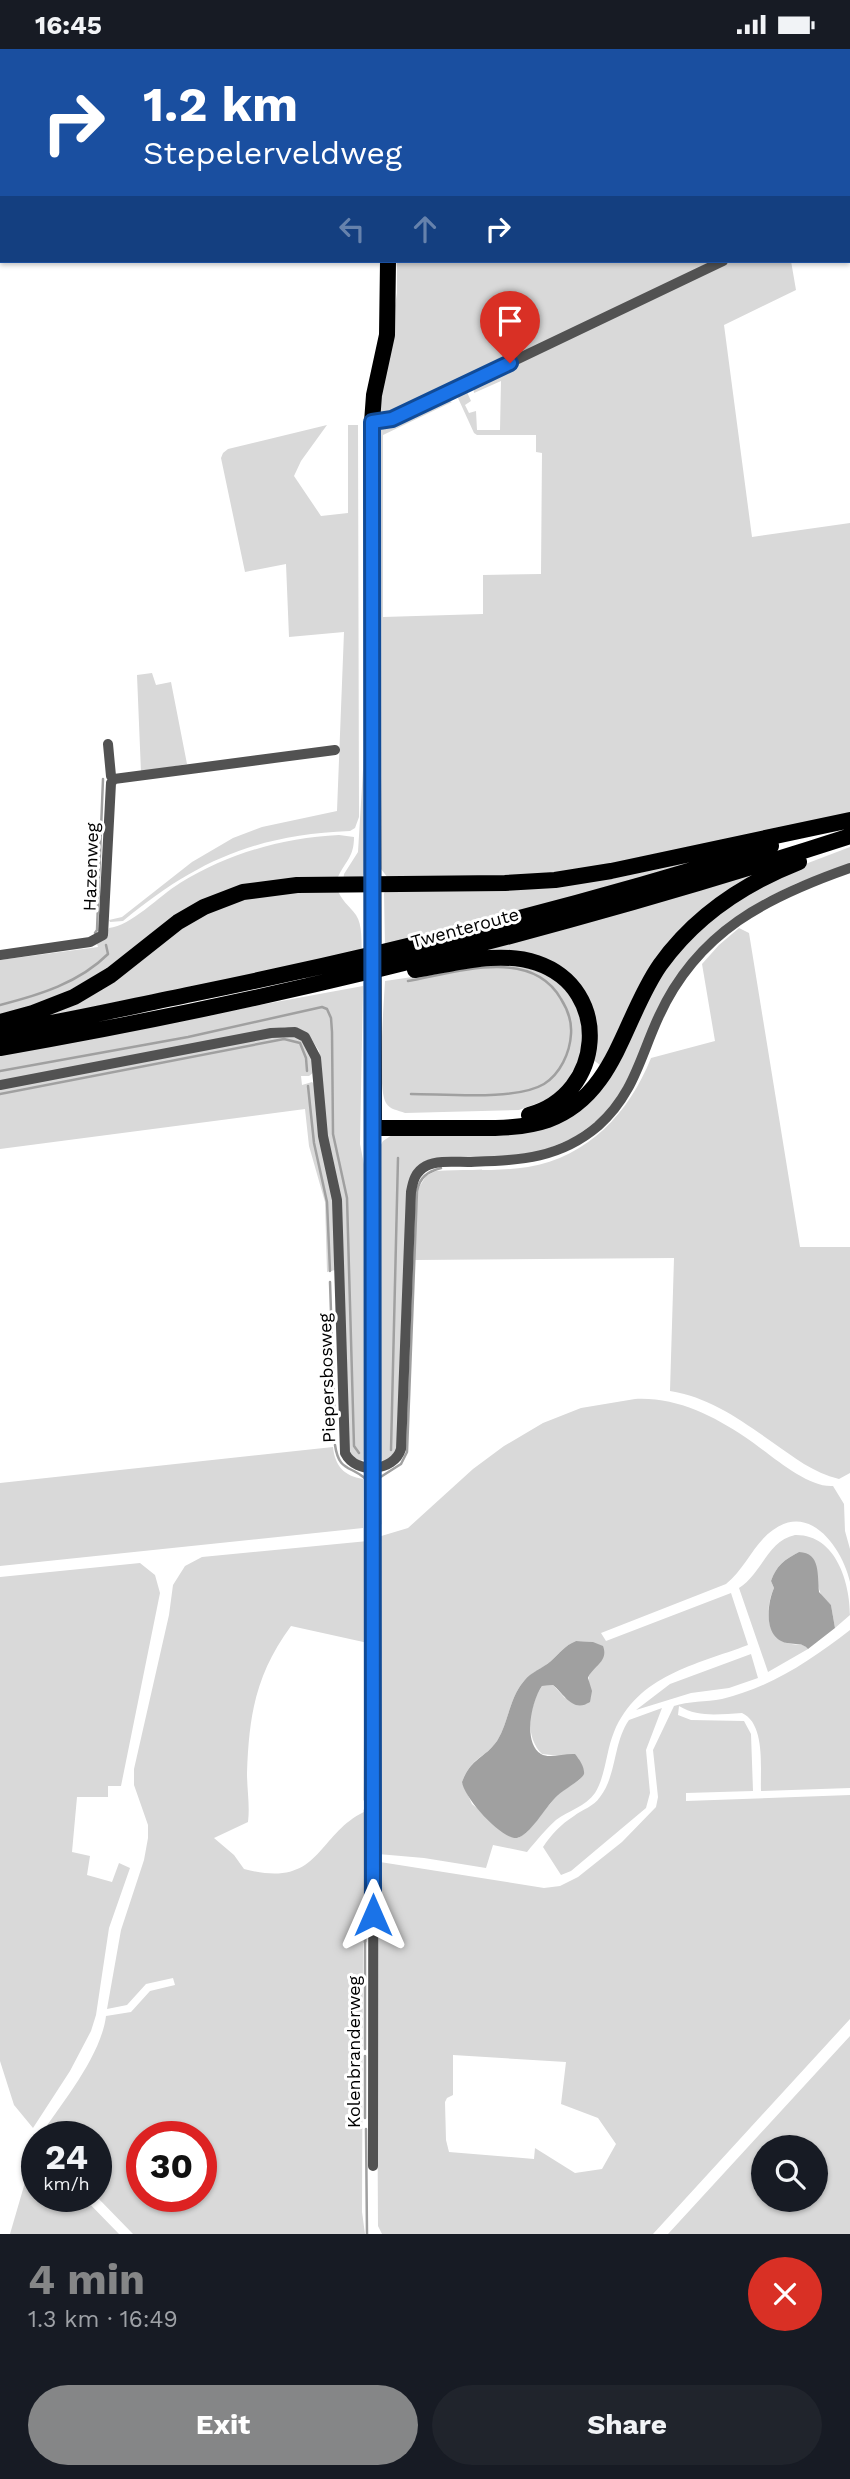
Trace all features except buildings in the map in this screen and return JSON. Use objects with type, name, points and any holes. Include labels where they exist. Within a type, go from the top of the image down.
[{"type":"main road","name":"Kolenbranderweg","points":[[374,1124],[372,422],[373,395],[387,335],[388,263]]},
{"type":"main road","points":[[0,1022],[53,1006],[92,987],[178,922],[229,897],[279,886],[555,880],[611,871],[850,820]]},
{"type":"main road","name":"Twenteroute","points":[[0,1032],[61,1023],[317,969],[484,929],[661,881],[850,820]]},
{"type":"main road","name":"Twenteroute","points":[[0,1048],[233,1003],[350,977],[596,913],[850,835]]},
{"type":"main road","points":[[374,1124],[516,1127],[546,1121],[569,1110],[590,1093],[601,1079],[649,983],[668,955],[691,929],[725,900],[756,881],[850,843]]},
{"type":"main road","points":[[350,977],[410,971],[482,959],[527,960],[550,968],[565,980],[580,999],[589,1024],[588,1057],[579,1079],[564,1097],[544,1110],[507,1119],[374,1124]]},
{"type":"street","points":[[372,422],[392,419],[719,263]]},
{"type":"street","points":[[108,744],[111,776],[114,779],[334,750]]},
{"type":"street","name":"Hazenweg","points":[[0,955],[90,942],[103,935],[111,783],[114,779]]},
{"type":"street","points":[[374,1468],[395,1461],[401,1449],[411,1192],[413,1179],[418,1171],[440,1163],[535,1158],[583,1137],[624,1097],[641,1064],[668,997],[698,956],[736,922],[768,901],[850,868]]},
{"type":"street","name":"Piepersbosweg","points":[[0,1085],[271,1033],[295,1032],[305,1037],[316,1058],[323,1136],[337,1200],[344,1445],[348,1458],[355,1464],[374,1468]]},
{"type":"street","name":"Kolenbranderweg","points":[[373,2165],[374,1124]]},
{"type":"shaded area","points":[[397,263],[713,263],[387,418],[378,413],[397,293]]},
{"type":"shaded area","points":[[727,263],[791,263],[796,290],[724,325],[752,537],[850,523],[850,813],[581,874],[388,878],[381,869],[379,427],[443,398],[452,402],[383,435],[383,617],[483,614],[483,575],[541,574],[542,453],[536,452],[536,435],[474,433],[458,398],[461,390],[467,392],[471,401],[465,405],[469,413],[476,411],[477,430],[500,430],[501,381],[474,393],[473,384]]},
{"type":"shaded area","points":[[363,424],[366,871],[362,877],[343,882],[344,874],[358,852],[365,737]]},
{"type":"shaded area","points":[[327,425],[301,461],[294,476],[321,516],[348,513],[348,425],[358,425],[359,817],[355,828],[350,831],[285,838],[228,855],[176,882],[123,921],[110,922],[109,920],[122,917],[192,862],[233,838],[262,827],[337,811],[344,632],[289,637],[286,564],[245,572],[221,458],[228,449]]},
{"type":"shaded area","points":[[152,673],[156,685],[171,682],[187,764],[141,772],[137,675]]},
{"type":"shaded area","points":[[339,835],[354,837],[354,844],[338,877],[233,893],[90,985],[0,1019],[0,960],[98,947],[97,944],[105,938],[109,928],[126,922],[180,883],[218,863],[277,844]]},
{"type":"shaded area","points":[[757,847],[385,948],[384,893],[387,889],[498,887]]},
{"type":"shaded area","points":[[850,847],[850,865],[797,883],[766,898],[732,920],[686,967],[639,1061],[607,1114],[573,1138],[537,1153],[416,1170],[398,1445],[396,1456],[383,1462],[379,1456],[377,1435],[378,1150],[383,1141],[392,1135],[567,1116],[634,1023],[669,962],[705,920],[774,876]]},
{"type":"shaded area","points":[[764,870],[711,905],[623,1026],[600,1065],[592,1059],[593,1053],[567,978],[466,953]]},
{"type":"shaded area","points":[[337,888],[358,919],[362,954],[62,1016],[20,1019],[162,937],[237,898]]},
{"type":"shaded area","points":[[739,928],[749,933],[800,1247],[850,1247],[850,1473],[839,1479],[804,1464],[711,1404],[670,1391],[674,1258],[414,1260],[418,1189],[426,1176],[436,1171],[505,1169],[550,1162],[587,1143],[604,1129],[631,1097],[651,1058],[715,1041],[702,964]]},
{"type":"shaded area","points":[[501,964],[531,967],[554,979],[571,996],[581,1015],[583,1053],[563,1088],[546,1100],[519,1110],[405,1113],[390,1107],[383,1095],[382,1081],[385,981]]},
{"type":"shaded area","points":[[363,986],[360,1144],[371,1200],[368,1447],[366,1459],[357,1462],[348,1450],[341,1270],[321,1064],[319,1051],[312,1040],[305,1033],[285,1027],[0,1081],[0,1053]]},
{"type":"shaded area","points":[[274,1035],[299,1039],[308,1047],[310,1054],[314,1072],[309,1076],[301,1076],[302,1085],[312,1082],[316,1086],[334,1193],[335,1270],[327,1272],[325,1202],[309,1146],[305,1109],[0,1149],[0,1087]]},
{"type":"shaded area","points":[[635,1399],[679,1404],[732,1429],[799,1475],[822,1485],[833,1486],[844,1504],[845,1531],[850,1549],[850,1582],[840,1556],[823,1533],[800,1522],[787,1523],[773,1530],[726,1584],[601,1633],[606,1641],[731,1593],[748,1645],[689,1666],[653,1685],[638,1697],[624,1713],[614,1732],[595,1793],[582,1805],[556,1820],[527,1852],[493,1845],[486,1868],[378,1854],[378,1537],[408,1528],[473,1469],[504,1446],[543,1423],[581,1408]],"holes":[[[593,1642],[589,1681],[591,1694],[587,1704],[565,1698],[553,1685],[542,1686],[530,1721],[533,1739],[542,1754],[578,1758],[584,1771],[579,1780],[558,1794],[527,1832],[518,1838],[511,1837],[472,1804],[462,1782],[470,1767],[497,1741],[515,1695],[524,1681],[572,1643]]]},
{"type":"shaded area","points":[[333,1447],[338,1465],[346,1473],[363,1479],[363,1528],[0,1566],[0,1483]]},
{"type":"shaded area","points":[[795,1535],[809,1537],[830,1551],[843,1575],[850,1615],[835,1628],[831,1605],[821,1595],[799,1552],[789,1557],[778,1567],[771,1581],[774,1588],[769,1603],[769,1619],[774,1634],[780,1639],[789,1644],[804,1645],[808,1649],[768,1672],[739,1588],[754,1575],[778,1544]]},
{"type":"shaded area","points":[[368,1541],[368,1643],[291,1626],[262,1678],[253,1713],[247,1773],[248,1822],[214,1838],[234,1855],[244,1869],[270,1873],[289,1872],[304,1866],[337,1832],[368,1810],[367,1942],[363,1943],[362,2212],[365,2234],[133,2234],[112,2212],[112,2121],[50,2121],[89,2063],[103,2031],[106,2016],[131,2012],[150,1991],[175,1985],[173,1978],[146,1984],[127,2005],[107,2009],[121,1930],[144,1860],[148,1838],[148,1825],[134,1785],[134,1769],[169,1615],[173,1585],[185,1566],[202,1557]]},
{"type":"shaded area","points":[[799,1552],[811,1556],[814,1561],[818,1572],[819,1592],[831,1605],[835,1628],[808,1649],[779,1640],[770,1628],[769,1620],[773,1576],[782,1563]]},
{"type":"shaded area","points":[[140,1563],[155,1575],[160,1593],[121,1786],[108,1786],[108,1797],[77,1797],[72,1852],[90,1856],[87,1875],[112,1882],[119,1863],[130,1868],[109,1928],[96,2015],[91,2031],[70,2071],[38,2121],[27,2121],[14,2105],[0,2061],[0,1577]]},
{"type":"shaded area","points":[[850,1630],[850,1788],[761,1791],[760,1748],[755,1727],[750,1719],[742,1713],[702,1714],[679,1706],[678,1715],[691,1720],[744,1721],[751,1734],[753,1791],[686,1793],[686,1801],[850,1795],[850,2019],[653,2234],[382,2234],[378,2226],[376,1863],[544,1888],[560,1886],[578,1877],[622,1842],[656,1807],[658,1797],[653,1750],[674,1706],[722,1699],[757,1688],[789,1672]],"holes":[[[453,2055],[566,2062],[561,2104],[598,2118],[616,2144],[602,2169],[575,2173],[535,2148],[534,2159],[449,2152],[445,2102],[453,2095]]]},
{"type":"shaded area","points":[[576,1641],[593,1642],[603,1646],[604,1656],[588,1678],[592,1691],[590,1702],[584,1705],[574,1704],[553,1685],[542,1686],[532,1711],[530,1731],[535,1748],[541,1754],[575,1754],[583,1766],[584,1774],[555,1798],[527,1832],[517,1838],[510,1837],[485,1817],[469,1798],[462,1782],[469,1768],[497,1741],[515,1695],[524,1681]]},
{"type":"shaded area","points":[[751,1654],[758,1678],[729,1688],[691,1693],[636,1710],[670,1684]]},
{"type":"shaded area","points":[[662,1708],[646,1750],[650,1793],[646,1808],[571,1871],[561,1875],[543,1847],[561,1826],[600,1797],[629,1720]]},
{"type":"shaded area","points":[[850,2036],[850,2234],[668,2234],[751,2144],[751,2212],[828,2212],[828,2135],[759,2135]]},
{"type":"shaded area","points":[[21,2196],[21,2212],[98,2212],[119,2234],[10,2234]]},
{"type":"waterway","points":[[95,933],[103,779]]},
{"type":"waterway","points":[[0,1005],[44,992],[84,973],[108,954],[106,945]]},
{"type":"waterway","points":[[408,981],[491,967],[512,968],[531,973],[548,983],[561,999],[566,1007],[571,1029],[569,1048],[559,1069],[550,1080],[532,1089],[499,1095],[411,1094]]},
{"type":"waterway","points":[[0,1071],[188,1037],[322,1007],[327,1009],[332,1032],[333,1134],[347,1198],[354,1446],[359,1453]]},
{"type":"waterway","points":[[0,1094],[284,1039],[300,1043],[306,1058],[307,1071]]},
{"type":"waterway","points":[[308,1086],[314,1143],[327,1202],[330,1271]]},
{"type":"waterway","points":[[391,1450],[398,1158]]},
{"type":"waterway","points":[[380,1524],[379,1478],[401,1464],[407,1452],[417,1191],[425,1176],[441,1168]]},
{"type":"waterway","points":[[330,1282],[335,1431]]},
{"type":"waterway","points":[[335,1445],[342,1464],[366,1479],[366,1528]]},
{"type":"waterway","points":[[365,1800],[366,1540]]},
{"type":"waterway","points":[[365,1810],[365,2049]]},
{"type":"waterway","points":[[365,2056],[365,2118]]},
{"type":"waterway","points":[[366,2129],[367,2234]]},
{"type":"route","points":[[373,1915],[372,422],[392,419],[510,363]]}]
